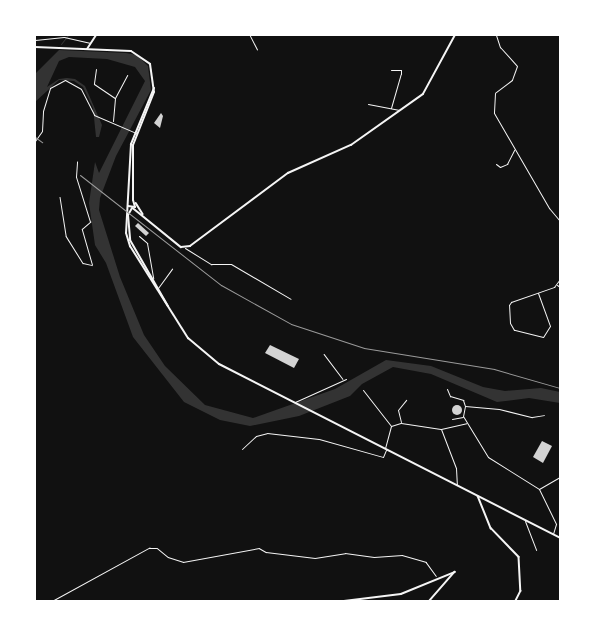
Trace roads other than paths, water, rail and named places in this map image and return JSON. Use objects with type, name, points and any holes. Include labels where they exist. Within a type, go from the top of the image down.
[{"type":"main road","points":[[87,49],[89,43],[96,35]]},
{"type":"main road","points":[[35,47],[87,49],[140,54],[152,70],[154,88],[136,133],[129,156],[130,200],[128,205],[128,241],[188,338],[212,359],[560,538]]},
{"type":"main road","points":[[136,133],[132,157],[134,200],[136,203],[128,216],[130,240],[172,314]]},
{"type":"main road","points":[[128,205],[132,208]]},
{"type":"street","points":[[185,248],[288,172],[351,145],[400,110],[430,86],[455,35]]},
{"type":"street","points":[[496,35],[500,47],[517,66],[512,80],[497,90],[492,103],[514,149],[560,221]]},
{"type":"street","points":[[35,40],[65,37],[89,43]]},
{"type":"street","points":[[96,70],[94,84],[115,98]]},
{"type":"street","points":[[391,70],[401,70],[401,74],[391,108]]},
{"type":"street","points":[[113,121],[115,98],[127,74]]},
{"type":"street","points":[[35,141],[40,135],[46,100],[52,86],[69,81],[81,89],[94,115],[113,121],[136,133]]},
{"type":"street","points":[[368,104],[400,110]]},
{"type":"street","points":[[496,164],[500,167],[507,164],[514,149]]},
{"type":"street","points":[[136,203],[145,217]]},
{"type":"street","points":[[132,208],[185,248],[211,264],[231,264],[291,299]]},
{"type":"street","points":[[139,236],[146,243],[152,278]]},
{"type":"street","points":[[158,288],[172,269]]},
{"type":"street","points":[[538,293],[550,326],[543,337],[514,330],[508,310],[511,302],[556,285],[560,279]]},
{"type":"street","points":[[556,285],[560,288]]},
{"type":"street","points":[[296,403],[346,379]]},
{"type":"street","points":[[447,389],[450,396],[463,400],[465,406],[463,416],[467,423],[474,428],[488,457],[539,489],[556,524],[553,534]]},
{"type":"street","points":[[363,390],[391,426]]},
{"type":"street","points":[[401,423],[398,410],[406,400]]},
{"type":"street","points":[[465,406],[499,409],[532,418],[544,415]]},
{"type":"street","points":[[452,419],[463,416]]},
{"type":"street","points":[[391,426],[401,423],[444,429],[467,423]]},
{"type":"street","points":[[242,450],[256,436],[267,433],[320,440],[383,457],[391,426]]},
{"type":"street","points":[[441,429],[456,468],[457,486]]},
{"type":"street","points":[[539,489],[560,477]]},
{"type":"street","points":[[478,496],[491,528],[519,557],[521,591],[516,601]]},
{"type":"street","points":[[525,520],[536,550]]},
{"type":"street","points":[[344,601],[401,594],[437,577],[455,572],[430,601]]},
{"type":"lane","points":[[250,35],[257,49]]},
{"type":"lane","points":[[324,354],[344,380]]},
{"type":"waterway","points":[[61,44],[68,35]]},
{"type":"waterway","points":[[35,118],[35,130]]},
{"type":"railway","points":[[35,137],[42,142]]},
{"type":"railway","points":[[80,175],[221,285],[291,324],[364,348],[494,369],[560,388]]}]
